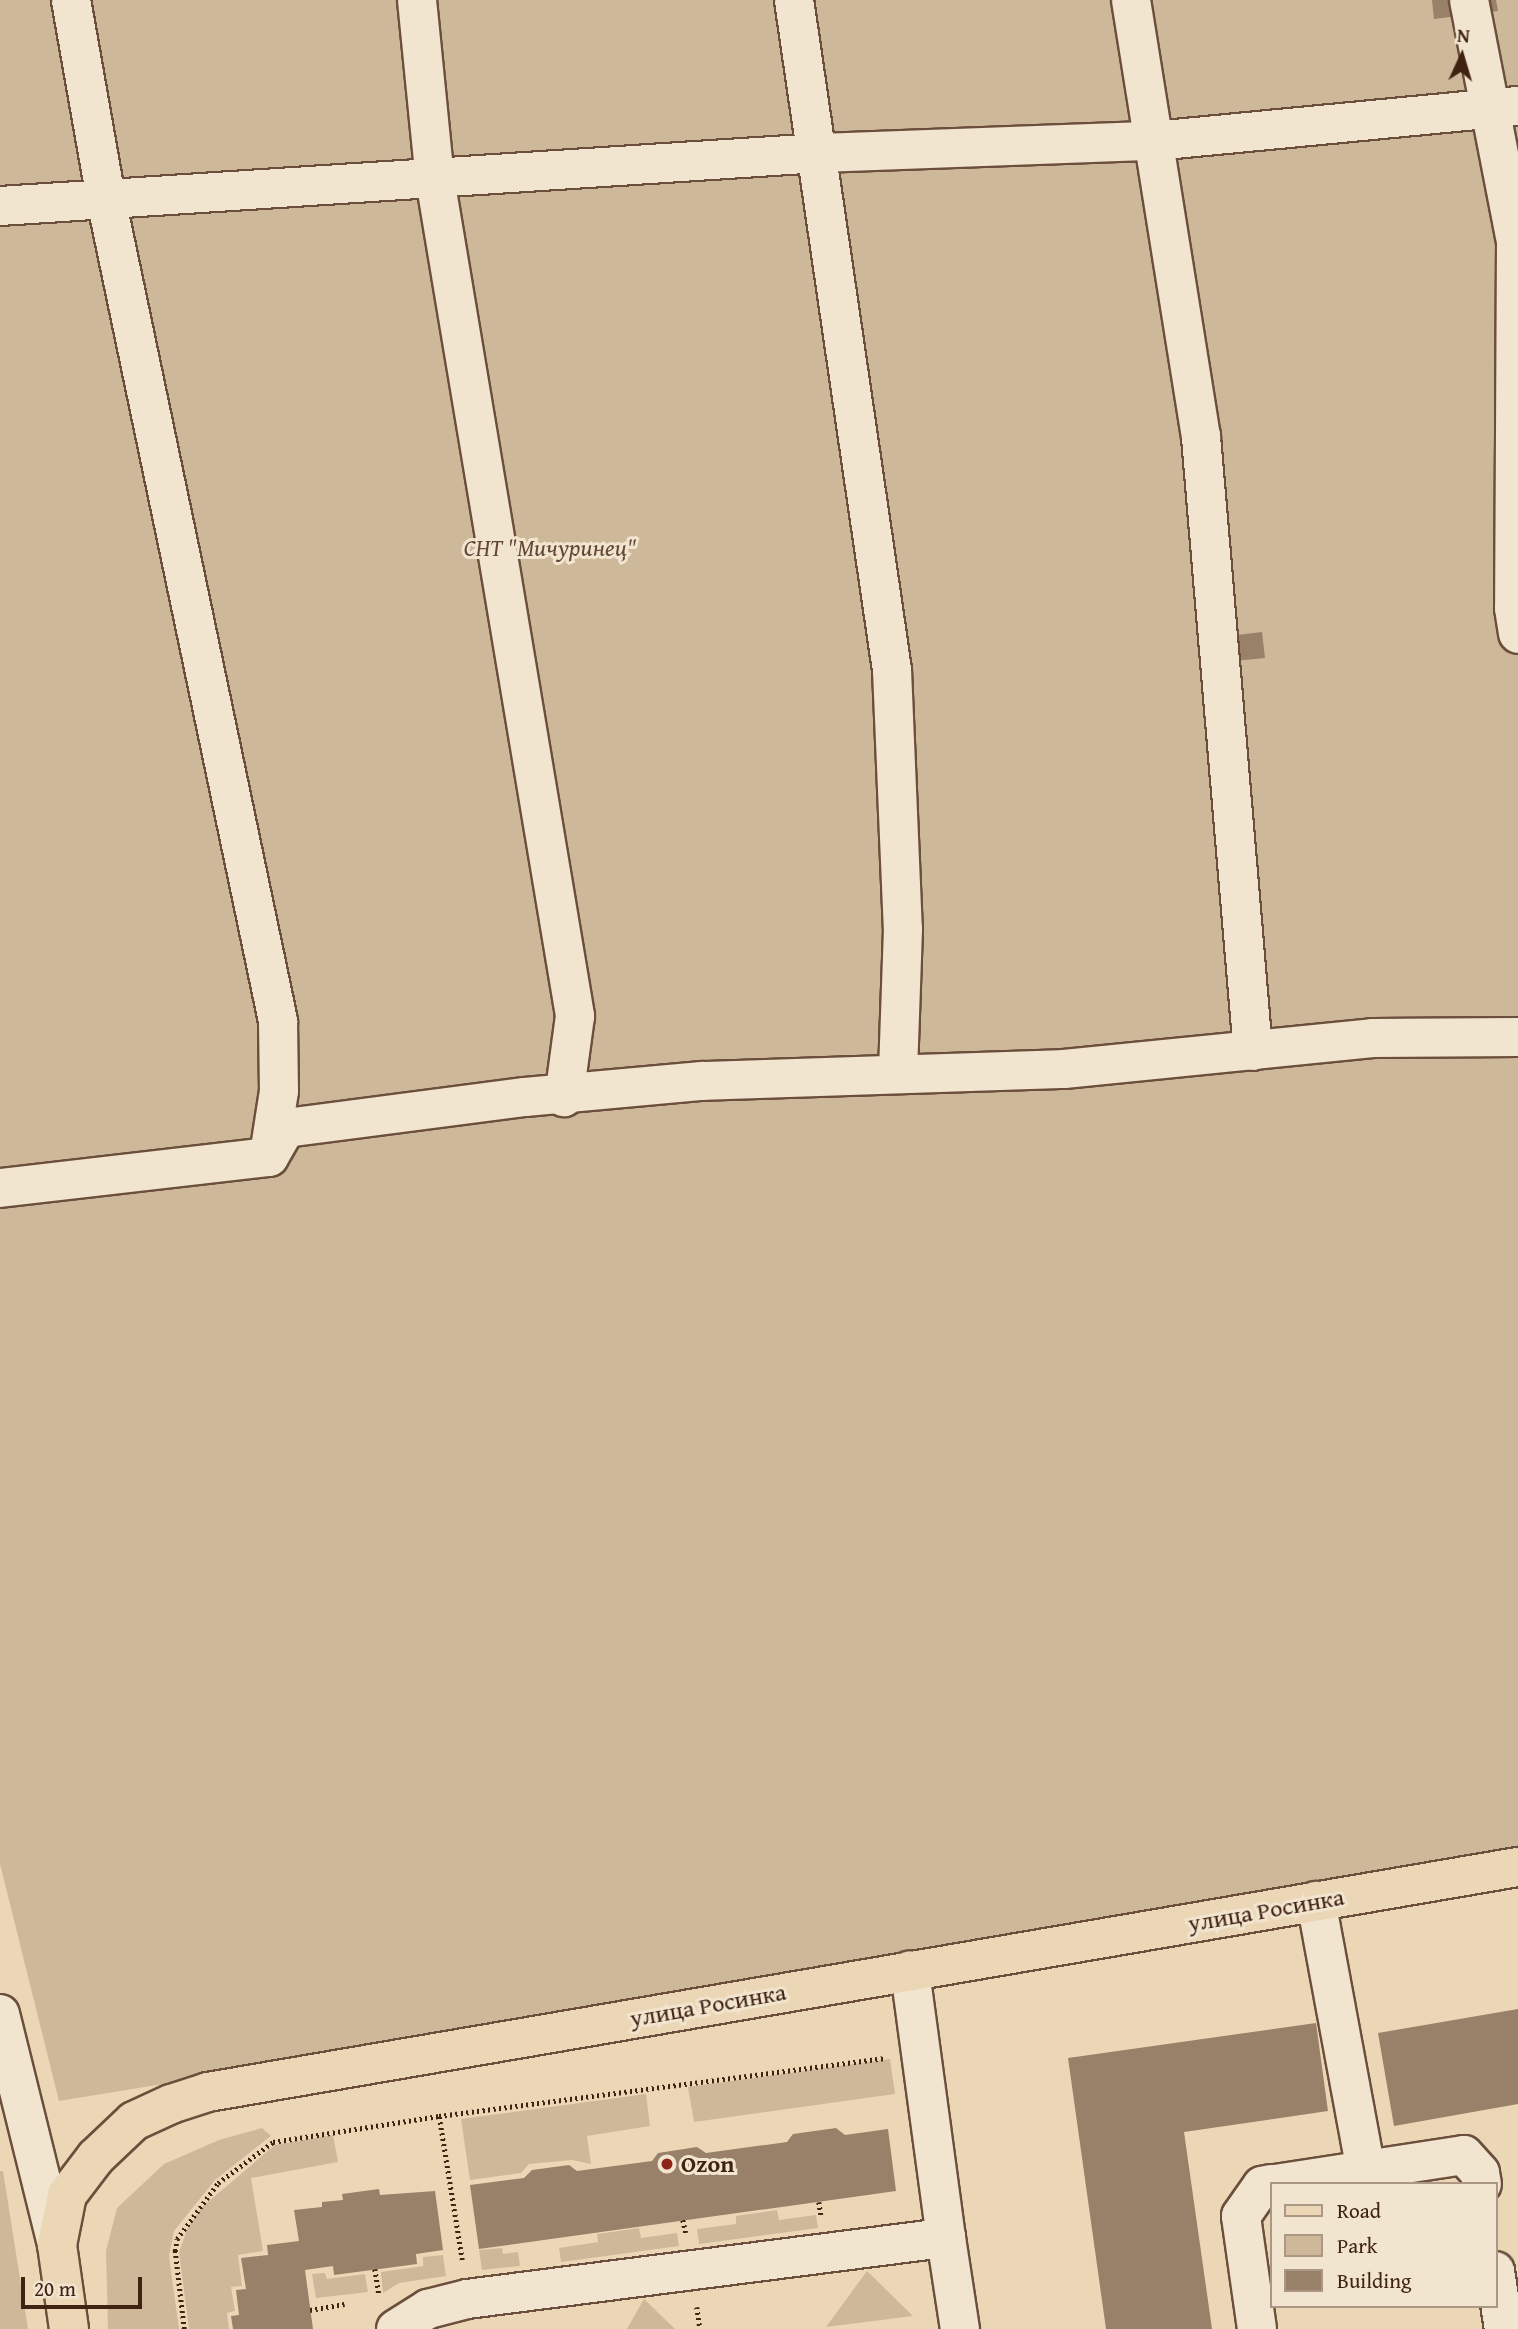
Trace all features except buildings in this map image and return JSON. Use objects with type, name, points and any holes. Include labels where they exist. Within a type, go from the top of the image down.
[{"type":"main road","name":"улица Росинка","points":[[69,2329],[57,2245],[67,2195],[96,2157],[134,2122],[171,2104],[208,2092],[1518,1867]]},
{"type":"street","points":[[71,0],[106,199],[278,1021],[279,1091],[268,1157]]},
{"type":"street","points":[[417,0],[435,179],[575,1016],[564,1097]]},
{"type":"street","points":[[794,0],[819,153],[892,670],[904,929],[898,1072]]},
{"type":"street","points":[[1131,0],[1201,437],[1253,1052]]},
{"type":"street","points":[[1469,0],[1504,108],[1516,242],[1514,608],[1518,634]]},
{"type":"street","points":[[0,206],[819,153],[1154,141],[1504,108]]},
{"type":"street","points":[[268,1157],[286,1128],[525,1097],[564,1097],[702,1081],[898,1072],[1064,1069],[1372,1038],[1518,1037]]},
{"type":"street","points":[[0,1188],[268,1157]]},
{"type":"street","points":[[1316,1901],[1366,2170]]},
{"type":"street","points":[[909,1970],[960,2329]]},
{"type":"street","points":[[0,2014],[14,2128],[57,2245]]},
{"type":"street","points":[[1286,2182],[1464,2155],[1480,2173],[1482,2182]]},
{"type":"street","points":[[1256,2329],[1241,2216],[1262,2186],[1270,2185]]},
{"type":"street","points":[[388,2314],[428,2309],[467,2299],[946,2238]]},
{"type":"street","points":[[1497,2284],[1504,2329]]},
{"type":"path","points":[[184,2329],[174,2251],[177,2239],[218,2183],[273,2142],[439,2116],[919,2053]]},
{"type":"path","points":[[439,2116],[467,2299]]},
{"type":"path","points":[[375,2269],[388,2314]]},
{"type":"path","points":[[310,2310],[344,2304]]},
{"type":"green space","name":"СНТ \"Мичуринец\"","points":[[0,0],[1518,0],[1518,1863],[59,2101],[0,1864]]},
{"type":"green space","points":[[890,2059],[895,2094],[694,2122],[688,2087]]},
{"type":"green space","points":[[646,2094],[650,2126],[587,2136],[591,2164],[572,2160],[529,2164],[521,2173],[470,2180],[461,2119]]},
{"type":"green space","points":[[262,2128],[271,2136],[215,2180],[174,2231],[169,2256],[179,2329],[108,2329],[106,2251],[117,2208],[164,2164],[219,2140]]},
{"type":"green space","points":[[333,2135],[338,2162],[251,2178],[263,2251],[238,2255],[242,2286],[231,2287],[235,2311],[227,2313],[229,2329],[189,2329],[179,2252],[188,2227],[202,2207],[275,2145]]},
{"type":"green space","points":[[0,2171],[3,2171],[28,2329],[0,2329]]},
{"type":"green space","points":[[777,2210],[779,2220],[816,2215],[818,2228],[699,2244],[697,2229],[736,2224],[736,2216]]},
{"type":"green space","points":[[639,2228],[641,2238],[677,2233],[679,2246],[561,2262],[559,2248],[598,2242],[597,2234]]},
{"type":"green space","points":[[502,2248],[503,2254],[518,2252],[520,2266],[482,2270],[479,2250]]},
{"type":"green space","points":[[443,2255],[446,2276],[399,2283],[383,2293],[381,2272],[423,2266],[423,2257]]},
{"type":"green space","points":[[867,2271],[913,2316],[826,2327]]},
{"type":"green space","points":[[325,2273],[327,2279],[365,2274],[368,2292],[316,2298],[312,2274]]},
{"type":"green space","points":[[644,2299],[675,2329],[627,2329]]},
{"type":"place","name":"Ozon","points":[[667,2164]]}]
